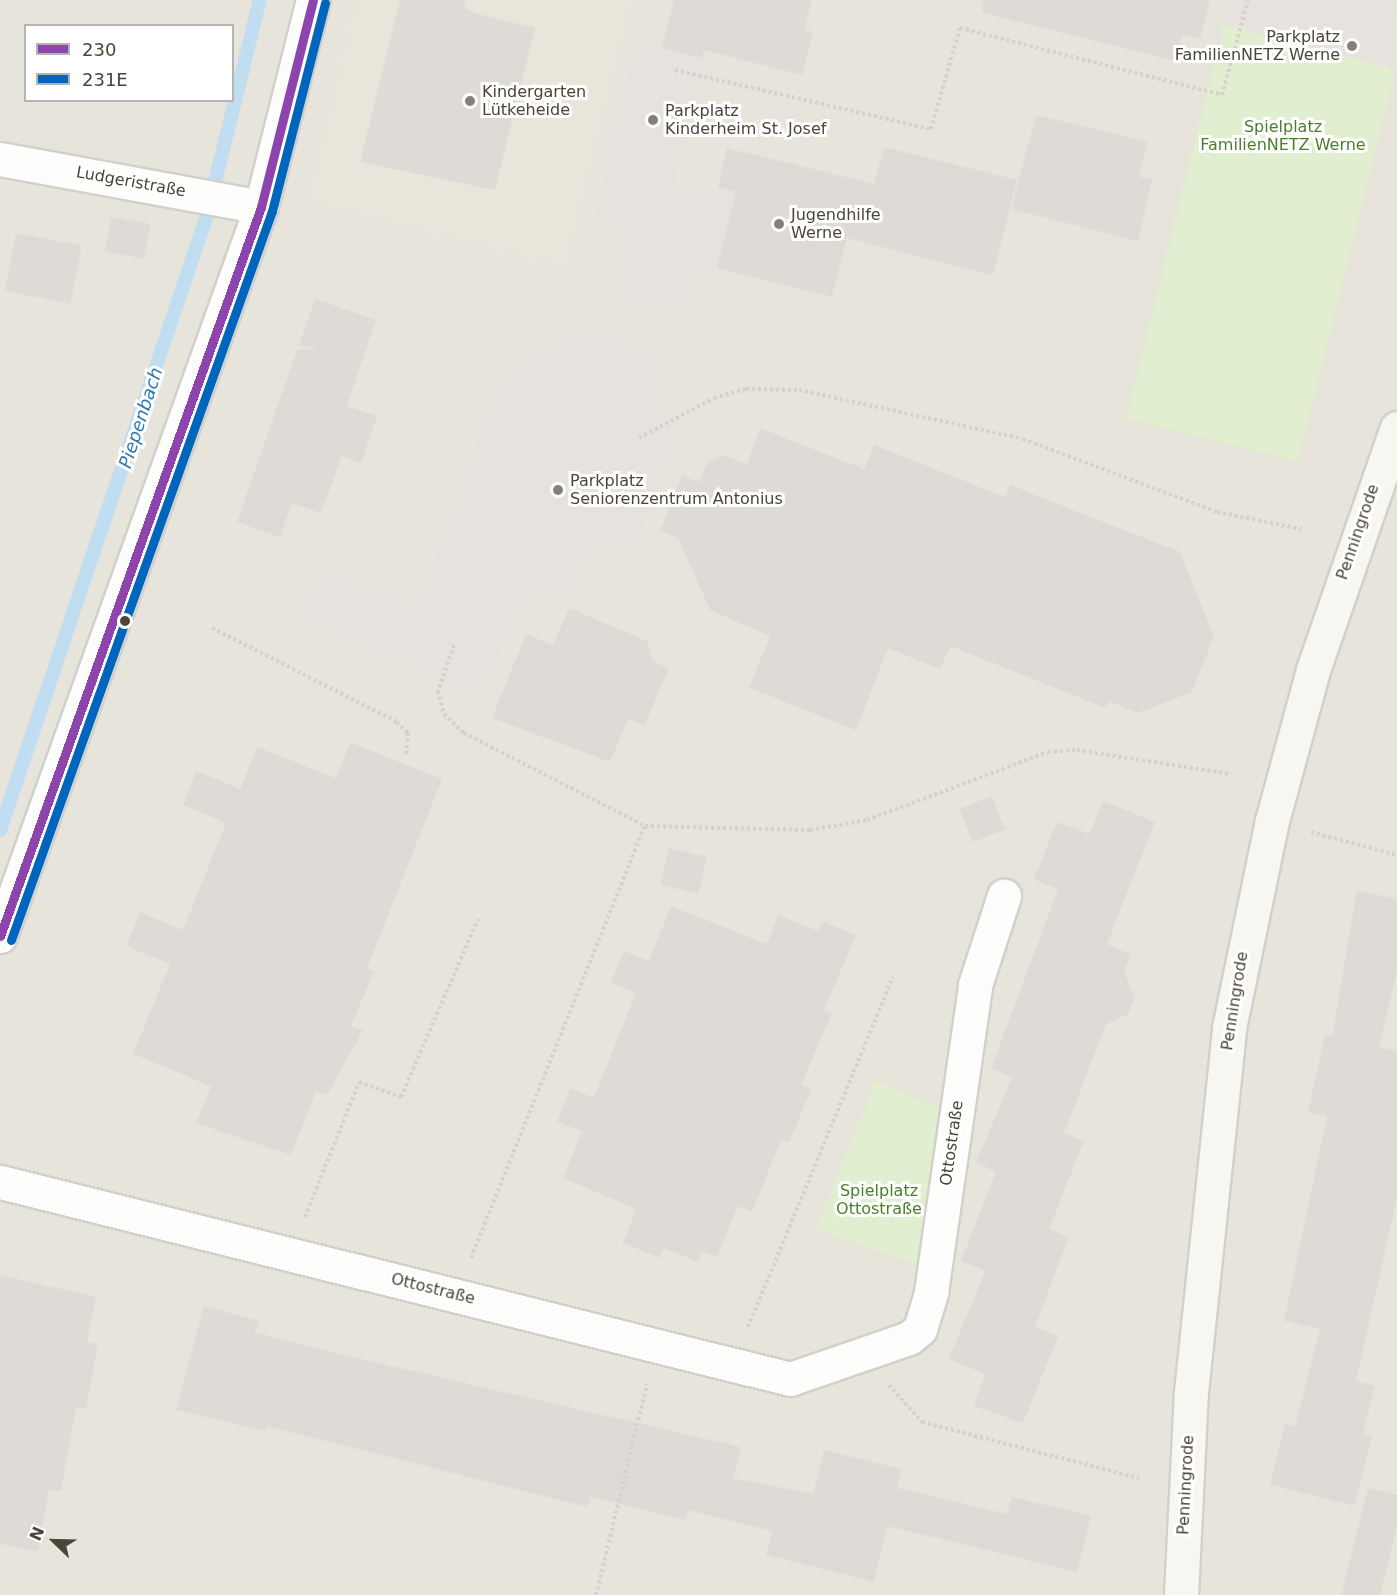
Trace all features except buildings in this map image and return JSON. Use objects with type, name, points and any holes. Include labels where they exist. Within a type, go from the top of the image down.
[{"type":"main road","name":"Penningrode","points":[[1181,1595],[1191,1392],[1233,1005],[1272,821],[1313,670],[1397,428]]},
{"type":"street","points":[[0,936],[249,205],[313,0]]},
{"type":"street","name":"Ludgeristraße","points":[[0,159],[190,192],[249,205]]},
{"type":"street","name":"Ottostraße","points":[[0,1182],[790,1379],[863,1355],[920,1329],[931,1292],[975,985],[1004,896]]},
{"type":"path","points":[[675,70],[931,129],[960,28],[1221,95],[1248,0]]},
{"type":"path","points":[[639,438],[714,398],[746,389],[799,390],[1023,440],[1217,512],[1301,529]]},
{"type":"path","points":[[212,628],[398,722],[408,733],[406,755]]},
{"type":"path","points":[[454,645],[438,691],[444,714],[464,733],[645,826],[810,830],[867,820],[1048,752],[1133,757],[1231,774]]},
{"type":"path","points":[[456,1295],[645,826]]},
{"type":"path","points":[[1306,830],[1397,855]]},
{"type":"path","points":[[290,1254],[359,1082],[401,1097],[478,919]]},
{"type":"path","points":[[733,1364],[893,977]]},
{"type":"path","points":[[596,1595],[657,1346]]},
{"type":"path","points":[[863,1355],[922,1422],[1139,1478]]},
{"type":"shaded area","points":[[0,0],[1397,0],[1397,1595],[0,1595]]},
{"type":"shaded area","name":"Kindergarten Lütkeheide","points":[[357,0],[632,0],[565,266],[308,202]]},
{"type":"shaded area","name":"Parkplatz FamilienNETZ Werne","points":[[1230,0],[1397,0],[1395,69],[1224,25]]},
{"type":"shaded area","name":"Parkplatz Kinderheim St. Josef","points":[[636,34],[705,58],[676,181],[736,195],[714,285],[689,279],[680,319],[611,304],[629,226],[593,218]]},
{"type":"shaded area","name":"Parkplatz Seniorenzentrum Antonius","points":[[613,332],[670,369],[648,392],[677,417],[674,454],[635,551],[610,541],[563,597],[520,605],[484,696],[297,621],[315,568],[417,604],[481,425],[517,363],[543,343]]},
{"type":"green space","name":"Spielplatz FamilienNETZ Werne","points":[[1224,25],[1396,68],[1298,461],[1126,418]]},
{"type":"green space","name":"Spielplatz Ottostraße","points":[[875,1081],[940,1109],[917,1265],[816,1229]]},
{"type":"waterway","name":"Piepenbach","points":[[0,830],[207,215],[260,0]]},
{"type":"transit line","name":"230","points":[[0,936],[261,207],[313,0]]},
{"type":"transit line","name":"231E","points":[[11,940],[272,211],[325,3]]},
{"type":"place","name":"Parkplatz FamilienNETZ Werne","points":[[1352,46]]},
{"type":"place","name":"Kindergarten Lütkeheide","points":[[470,101]]},
{"type":"place","name":"Parkplatz Kinderheim St. Josef","points":[[653,120]]},
{"type":"place","name":"Jugendhilfe Werne","points":[[779,224]]},
{"type":"place","name":"Parkplatz Seniorenzentrum Antonius","points":[[558,490]]}]
